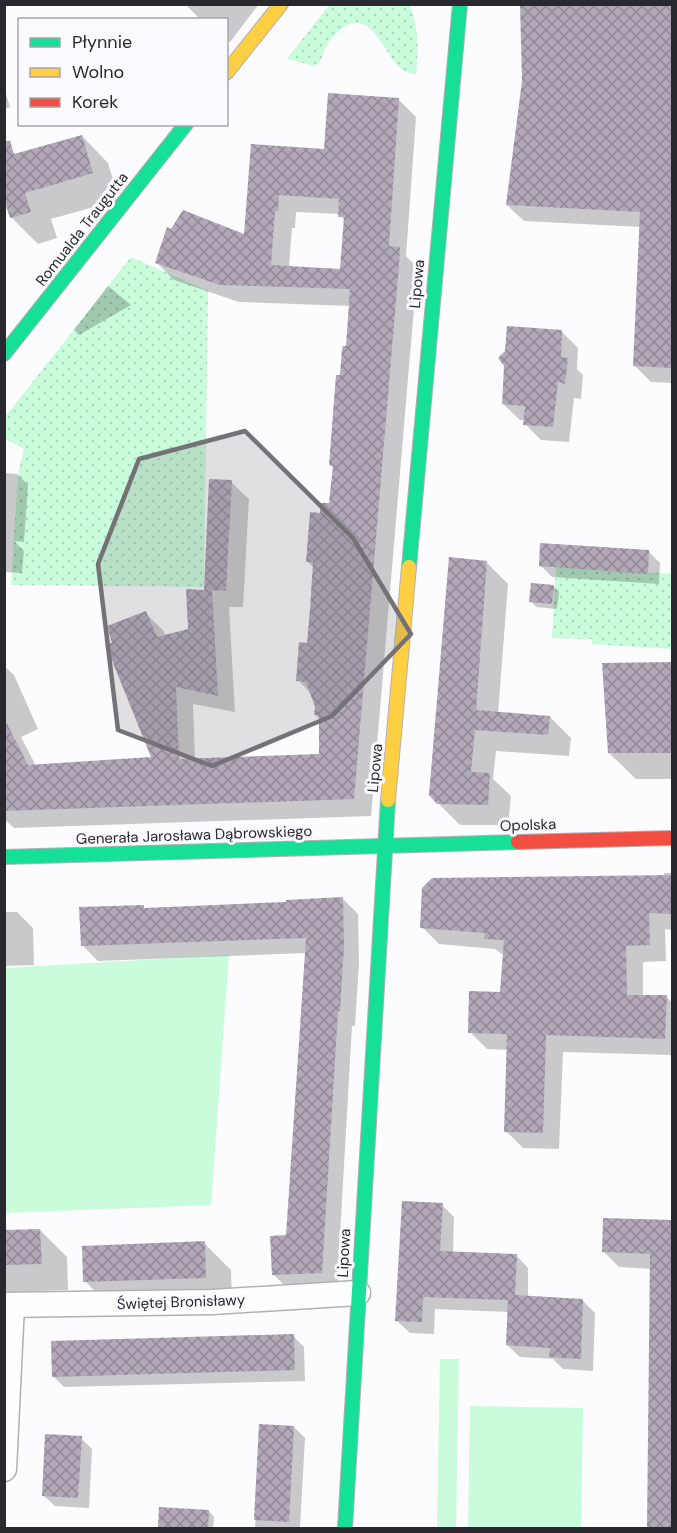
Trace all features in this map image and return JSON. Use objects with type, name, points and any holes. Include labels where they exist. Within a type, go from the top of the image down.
[{"type":"street","points":[[228,70],[281,4]]},
{"type":"street","name":"Lipowa","points":[[345,1528],[384,846],[457,7]]},
{"type":"street","name":"Romualda Traugutta","points":[[4,354],[184,126]]},
{"type":"street","name":"Opolska","points":[[384,846],[672,838]]},
{"type":"street","name":"Generała Jarosława Dąbrowskiego","points":[[4,857],[384,846]]},
{"type":"street","name":"Świętej Bronisławy","points":[[8,1305],[222,1302],[358,1293]]},
{"type":"street","points":[[4,1468],[8,1305]]},
{"type":"highlighted area","points":[[245,431],[353,538],[411,634],[332,716],[212,766],[118,730],[98,564],[139,459]]},
{"type":"green space","points":[[329,5],[410,5],[417,39],[416,75],[405,71],[394,62],[380,40],[368,27],[354,23],[338,32],[328,43],[321,60],[315,66],[287,59]]},
{"type":"green space","points":[[131,257],[208,291],[204,587],[11,585],[18,474],[24,449],[5,438],[5,417]]},
{"type":"green space","points":[[556,567],[672,574],[672,649],[592,644],[592,639],[552,638]]},
{"type":"green space","points":[[229,955],[211,1205],[5,1213],[5,968]]},
{"type":"green space","points":[[440,1359],[459,1359],[456,1528],[437,1528]]},
{"type":"green space","points":[[470,1406],[583,1408],[581,1528],[468,1528]]},
{"type":"building","points":[[520,4],[672,4],[672,368],[633,366],[640,212],[506,205],[522,81]]},
{"type":"building","points":[[328,93],[399,98],[389,246],[400,247],[399,265],[354,799],[4,811],[4,718],[28,765],[151,757],[105,643],[112,643],[107,626],[146,611],[157,637],[188,629],[186,589],[204,590],[209,479],[232,480],[226,591],[212,590],[218,696],[176,687],[179,759],[319,754],[319,715],[314,715],[315,707],[306,682],[296,681],[299,642],[307,643],[310,609],[313,562],[306,562],[310,512],[320,513],[320,503],[329,503],[333,466],[329,465],[336,375],[340,375],[342,349],[346,346],[350,289],[220,285],[155,263],[167,227],[171,229],[183,210],[244,234],[251,144],[324,149]],"holes":[[[279,195],[339,199],[338,217],[344,217],[340,269],[271,265],[275,211],[278,211]]]},
{"type":"building","points":[[82,135],[93,173],[25,193],[31,212],[10,218],[4,199],[4,141],[10,141],[14,154]]},
{"type":"building","points":[[507,326],[562,330],[561,357],[568,358],[565,384],[558,382],[553,427],[523,425],[525,406],[502,404],[504,366],[498,358],[505,351]]},
{"type":"building","points":[[540,543],[649,550],[648,574],[539,566]]},
{"type":"building","points":[[449,557],[487,561],[476,710],[550,716],[548,735],[475,730],[471,772],[490,773],[488,805],[437,804],[429,795]]},
{"type":"building","points":[[531,583],[554,585],[552,604],[529,602]]},
{"type":"building","points":[[672,662],[672,753],[608,753],[602,663]]},
{"type":"building","points":[[672,875],[672,914],[649,913],[650,945],[626,946],[627,995],[667,995],[665,1039],[546,1035],[543,1133],[504,1132],[507,1034],[468,1033],[469,991],[500,992],[504,940],[484,939],[485,933],[420,928],[422,888],[432,878]]},
{"type":"building","points":[[343,897],[344,947],[322,1273],[272,1275],[270,1236],[286,1235],[306,938],[81,946],[79,907],[144,905],[144,908],[286,902],[286,900]]},
{"type":"building","points":[[402,1201],[443,1203],[440,1251],[517,1254],[515,1295],[583,1299],[581,1359],[549,1357],[550,1348],[506,1345],[508,1300],[423,1297],[422,1322],[395,1321]]},
{"type":"building","points":[[603,1218],[672,1220],[672,1528],[647,1528],[650,1254],[602,1252]]},
{"type":"building","points":[[40,1229],[42,1264],[4,1265],[4,1230]]},
{"type":"building","points":[[205,1241],[206,1278],[83,1282],[82,1246]]},
{"type":"building","points":[[294,1334],[295,1370],[52,1377],[51,1341]]},
{"type":"building","points":[[259,1424],[294,1426],[289,1522],[254,1520]]},
{"type":"building","points":[[45,1434],[82,1436],[78,1498],[42,1496]]},
{"type":"building","points":[[159,1507],[209,1510],[208,1528],[158,1528]]},
{"type":"traffic: fast","points":[[409,567],[460,4]]},
{"type":"traffic: fast","points":[[4,354],[184,126]]},
{"type":"traffic: fast","points":[[345,1528],[388,800]]},
{"type":"traffic: fast","points":[[4,857],[518,842]]},
{"type":"traffic: slow","points":[[228,70],[281,4]]},
{"type":"traffic: slow","points":[[388,800],[409,567]]},
{"type":"traffic: jam","points":[[518,842],[672,838]]}]
